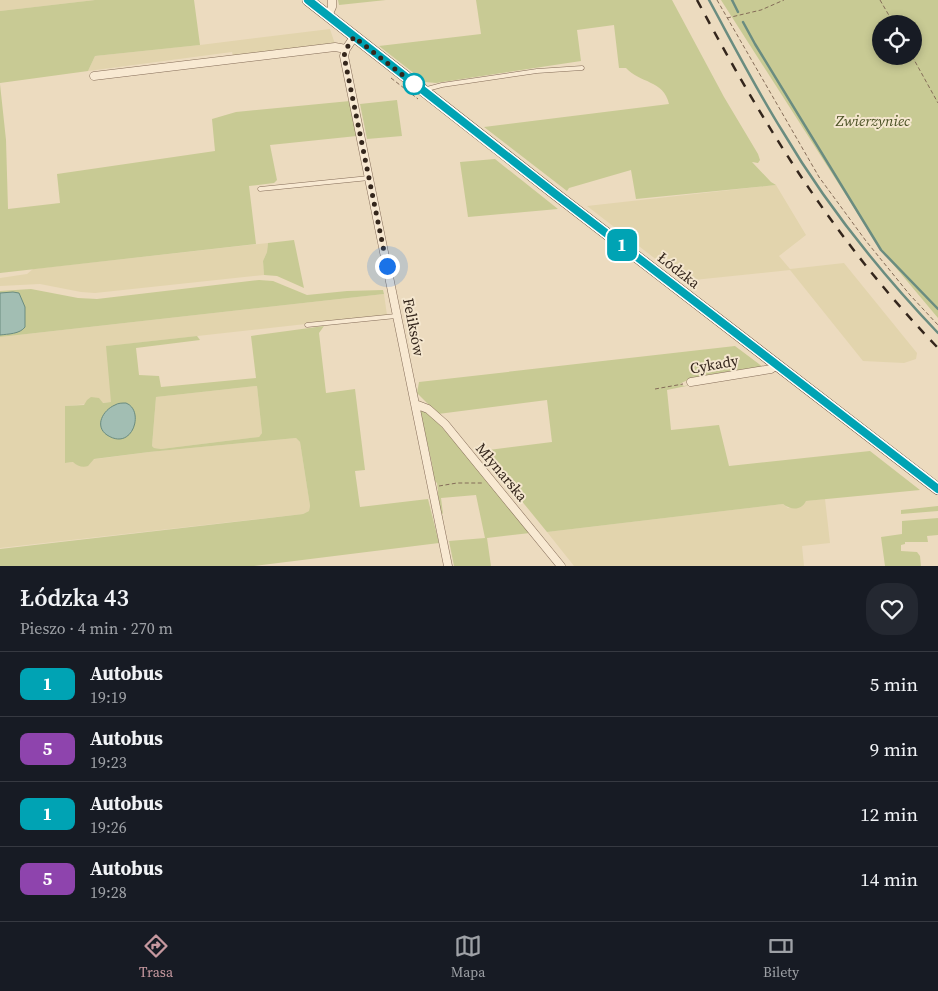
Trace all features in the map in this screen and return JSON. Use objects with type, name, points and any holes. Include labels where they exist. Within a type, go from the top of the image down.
[{"type":"main road","name":"Łódzka","points":[[308,0],[422,91],[938,489]]},
{"type":"street","points":[[328,16],[332,7],[332,0]]},
{"type":"street","points":[[94,76],[335,47],[346,49],[354,37]]},
{"type":"street","name":"Feliksów","points":[[346,49],[344,56],[448,566]]},
{"type":"street","name":"Cykady","points":[[691,382],[771,369],[777,365]]},
{"type":"street","name":"Młynarska","points":[[415,404],[428,409],[445,424],[561,566]]},
{"type":"lane","points":[[422,91],[442,85],[537,70],[582,68]]},
{"type":"lane","points":[[260,189],[369,178]]},
{"type":"lane","points":[[307,325],[397,316]]},
{"type":"path","points":[[717,0],[820,177],[866,241],[938,325]]},
{"type":"path","points":[[726,18],[761,10],[784,0]]},
{"type":"path","points":[[880,0],[889,15]]},
{"type":"path","points":[[917,65],[938,103]]},
{"type":"path","name":"Cykady","points":[[655,389],[691,382]]},
{"type":"path","points":[[432,488],[465,482],[495,485]]},
{"type":"shaded area","points":[[0,0],[95,0],[0,11]]},
{"type":"shaded area","points":[[330,29],[335,44],[233,56],[232,52],[88,71],[95,56]]},
{"type":"shaded area","points":[[776,185],[806,235],[779,256],[790,269],[844,263],[917,353],[916,359],[904,363],[863,361],[790,270],[684,281],[587,206]]},
{"type":"shaded area","points":[[268,243],[263,261],[264,275],[95,293],[40,284],[0,286],[0,278],[27,274],[33,269]]},
{"type":"shaded area","points":[[0,293],[19,293],[25,307],[25,327],[17,332],[0,335]]},
{"type":"shaded area","points":[[384,294],[387,315],[107,346],[112,402],[65,406],[66,463],[149,452],[296,438],[300,442],[310,506],[309,511],[303,514],[0,548],[0,337]]},
{"type":"shaded area","points":[[257,386],[262,433],[259,437],[161,449],[152,446],[156,397]]},
{"type":"shaded area","points":[[126,403],[132,407],[135,413],[135,421],[129,434],[124,438],[116,439],[103,431],[101,427],[102,418],[111,407],[116,404]]},
{"type":"shaded area","points":[[825,499],[830,543],[802,546],[804,566],[574,566],[547,532],[783,504],[788,508],[806,501]]},
{"type":"green space","points":[[95,0],[194,0],[200,45],[95,56],[88,71],[0,83],[0,11]]},
{"type":"green space","points":[[338,0],[386,0],[339,5]]},
{"type":"green space","points":[[476,0],[672,0],[724,97],[758,154],[760,160],[758,163],[752,162],[776,185],[636,199],[631,170],[569,188],[567,191],[484,127],[669,104],[666,96],[657,86],[631,73],[626,68],[619,68],[614,25],[577,30],[581,61],[436,83],[425,82],[379,46],[481,34]]},
{"type":"green space","name":"Zwierzyniec","points":[[721,0],[938,0],[938,318],[881,250]]},
{"type":"green space","points":[[0,84],[6,140],[8,209],[60,203],[57,174],[215,151],[212,119],[236,112],[350,101],[357,136],[270,145],[277,180],[274,183],[249,186],[256,244],[0,273]]},
{"type":"green space","points":[[397,100],[402,136],[367,139],[360,104]]},
{"type":"green space","points":[[495,159],[558,209],[468,217],[460,162]]},
{"type":"green space","points":[[294,240],[304,288],[277,276],[264,275],[263,261],[268,243]]},
{"type":"green space","points":[[259,280],[273,281],[307,295],[383,290],[384,294],[0,337],[0,291],[31,289],[78,298],[97,299]]},
{"type":"green space","points":[[324,326],[319,333],[326,393],[355,389],[365,470],[355,471],[360,507],[428,499],[439,543],[254,566],[0,566],[0,549],[303,514],[309,511],[310,506],[300,442],[296,438],[94,459],[88,466],[84,467],[78,466],[73,462],[65,463],[65,406],[84,405],[91,397],[99,398],[103,403],[111,402],[106,346],[197,336],[200,340],[136,348],[139,375],[159,376],[161,387],[256,378],[251,336]],"holes":[[[257,386],[262,433],[259,437],[161,449],[154,448],[152,446],[156,397]]]},
{"type":"green space","points":[[735,346],[763,367],[696,378],[680,384],[684,386],[696,384],[667,390],[671,430],[719,425],[729,466],[870,451],[920,490],[806,501],[799,508],[783,504],[547,532],[481,451],[552,442],[547,400],[438,414],[417,393],[419,382]]},
{"type":"green space","points":[[418,401],[530,533],[487,538],[491,566],[454,566],[449,541],[485,538],[476,495],[441,498],[443,514],[441,513],[437,483],[434,480]]},
{"type":"green space","points":[[938,506],[938,511],[901,514],[901,510]]},
{"type":"green space","points":[[938,518],[938,535],[927,536],[928,542],[905,542],[905,544],[901,545],[901,551],[917,552],[920,556],[921,566],[885,566],[881,537],[902,534],[902,521]]},
{"type":"waterway","points":[[709,0],[763,99],[817,186],[875,262],[938,333]]},
{"type":"waterway","points":[[732,0],[738,12]]},
{"type":"waterway","points":[[743,22],[881,250],[938,309]]},
{"type":"railway","points":[[697,0],[749,94],[805,183],[867,267],[938,348]]},
{"type":"bus line","name":"1","points":[[308,0],[422,91],[938,489]]},
{"type":"route","points":[[387,266],[344,52],[354,37],[414,84]]}]
